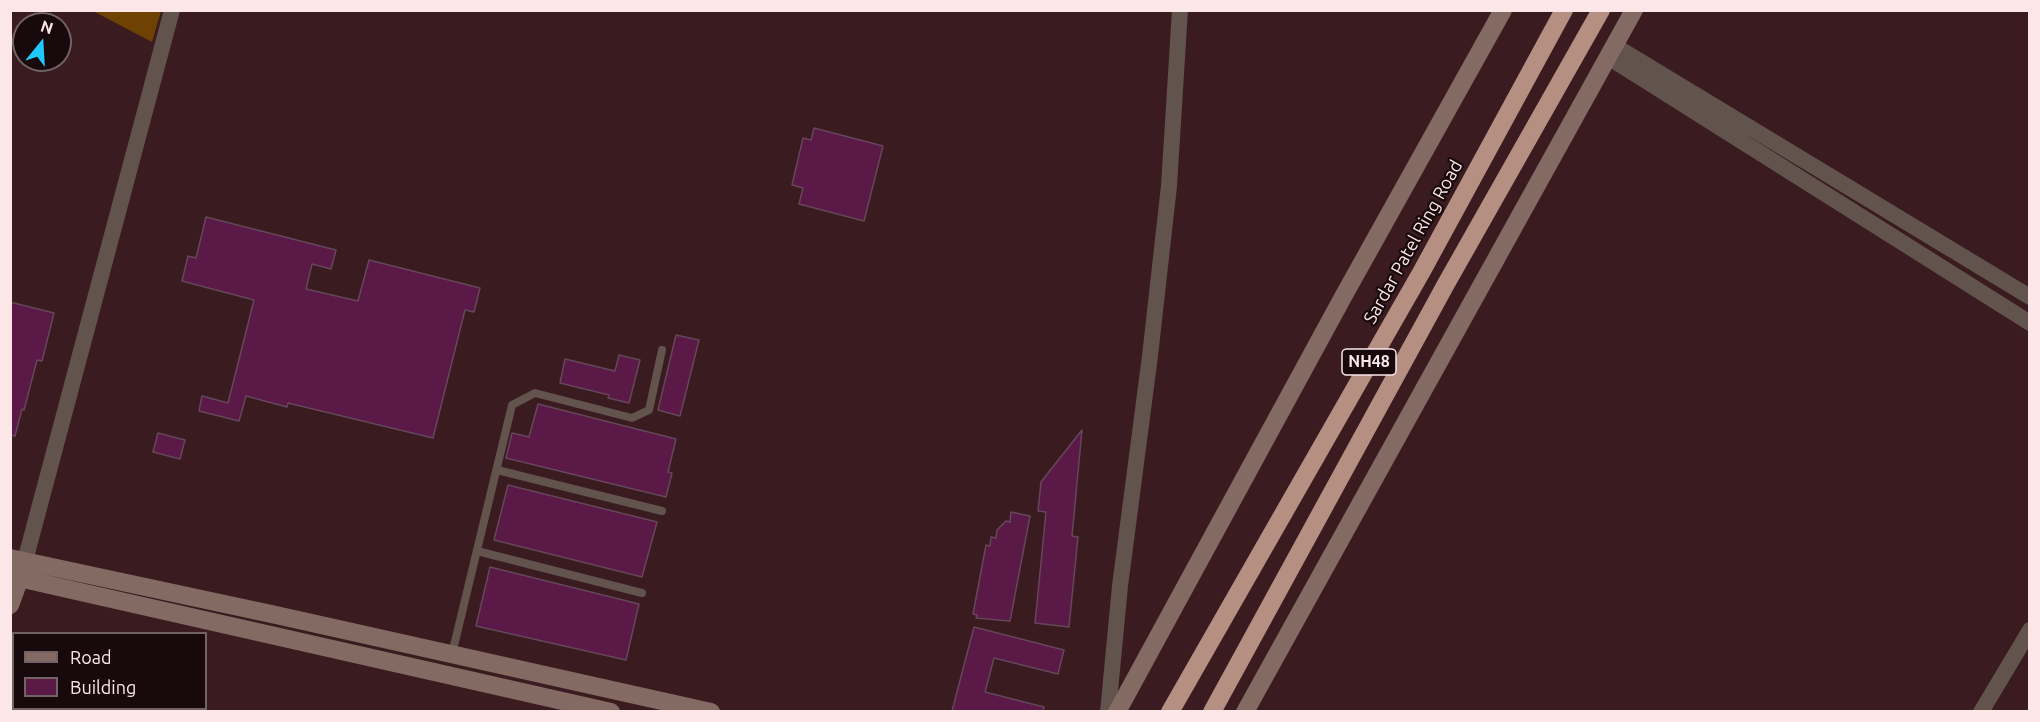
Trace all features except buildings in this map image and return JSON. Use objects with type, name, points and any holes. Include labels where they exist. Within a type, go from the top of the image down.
[{"type":"highway","name":"Sardar Patel Ring Road","points":[[1170,711],[1383,339],[1564,10]]},
{"type":"highway","name":"NH48","points":[[1212,711],[1408,354],[1601,10]]},
{"type":"highway","points":[[1383,339],[1408,354]]},
{"type":"street","points":[[10,605],[16,569],[172,10]]},
{"type":"street","points":[[1108,711],[1120,586],[1150,357],[1169,186],[1180,10]]},
{"type":"street","points":[[1245,711],[1634,10]]},
{"type":"street","name":"Sardar Patel Ring Road","points":[[1117,711],[1499,11]]},
{"type":"street","points":[[1611,51],[2030,297]]},
{"type":"street","points":[[1611,51],[2030,323]]},
{"type":"street","points":[[16,569],[452,654],[711,711]]},
{"type":"street","points":[[16,569],[481,682],[611,711]]},
{"type":"street","points":[[1981,711],[2030,630]]},
{"type":"street","points":[[481,682],[485,661]]},
{"type":"lane","points":[[452,654],[512,405],[535,393],[632,418],[649,410],[662,350]]},
{"type":"lane","points":[[497,470],[662,511]]},
{"type":"lane","points":[[477,551],[642,594]]},
{"type":"shaded area","points":[[93,11],[161,11],[152,42]]}]
